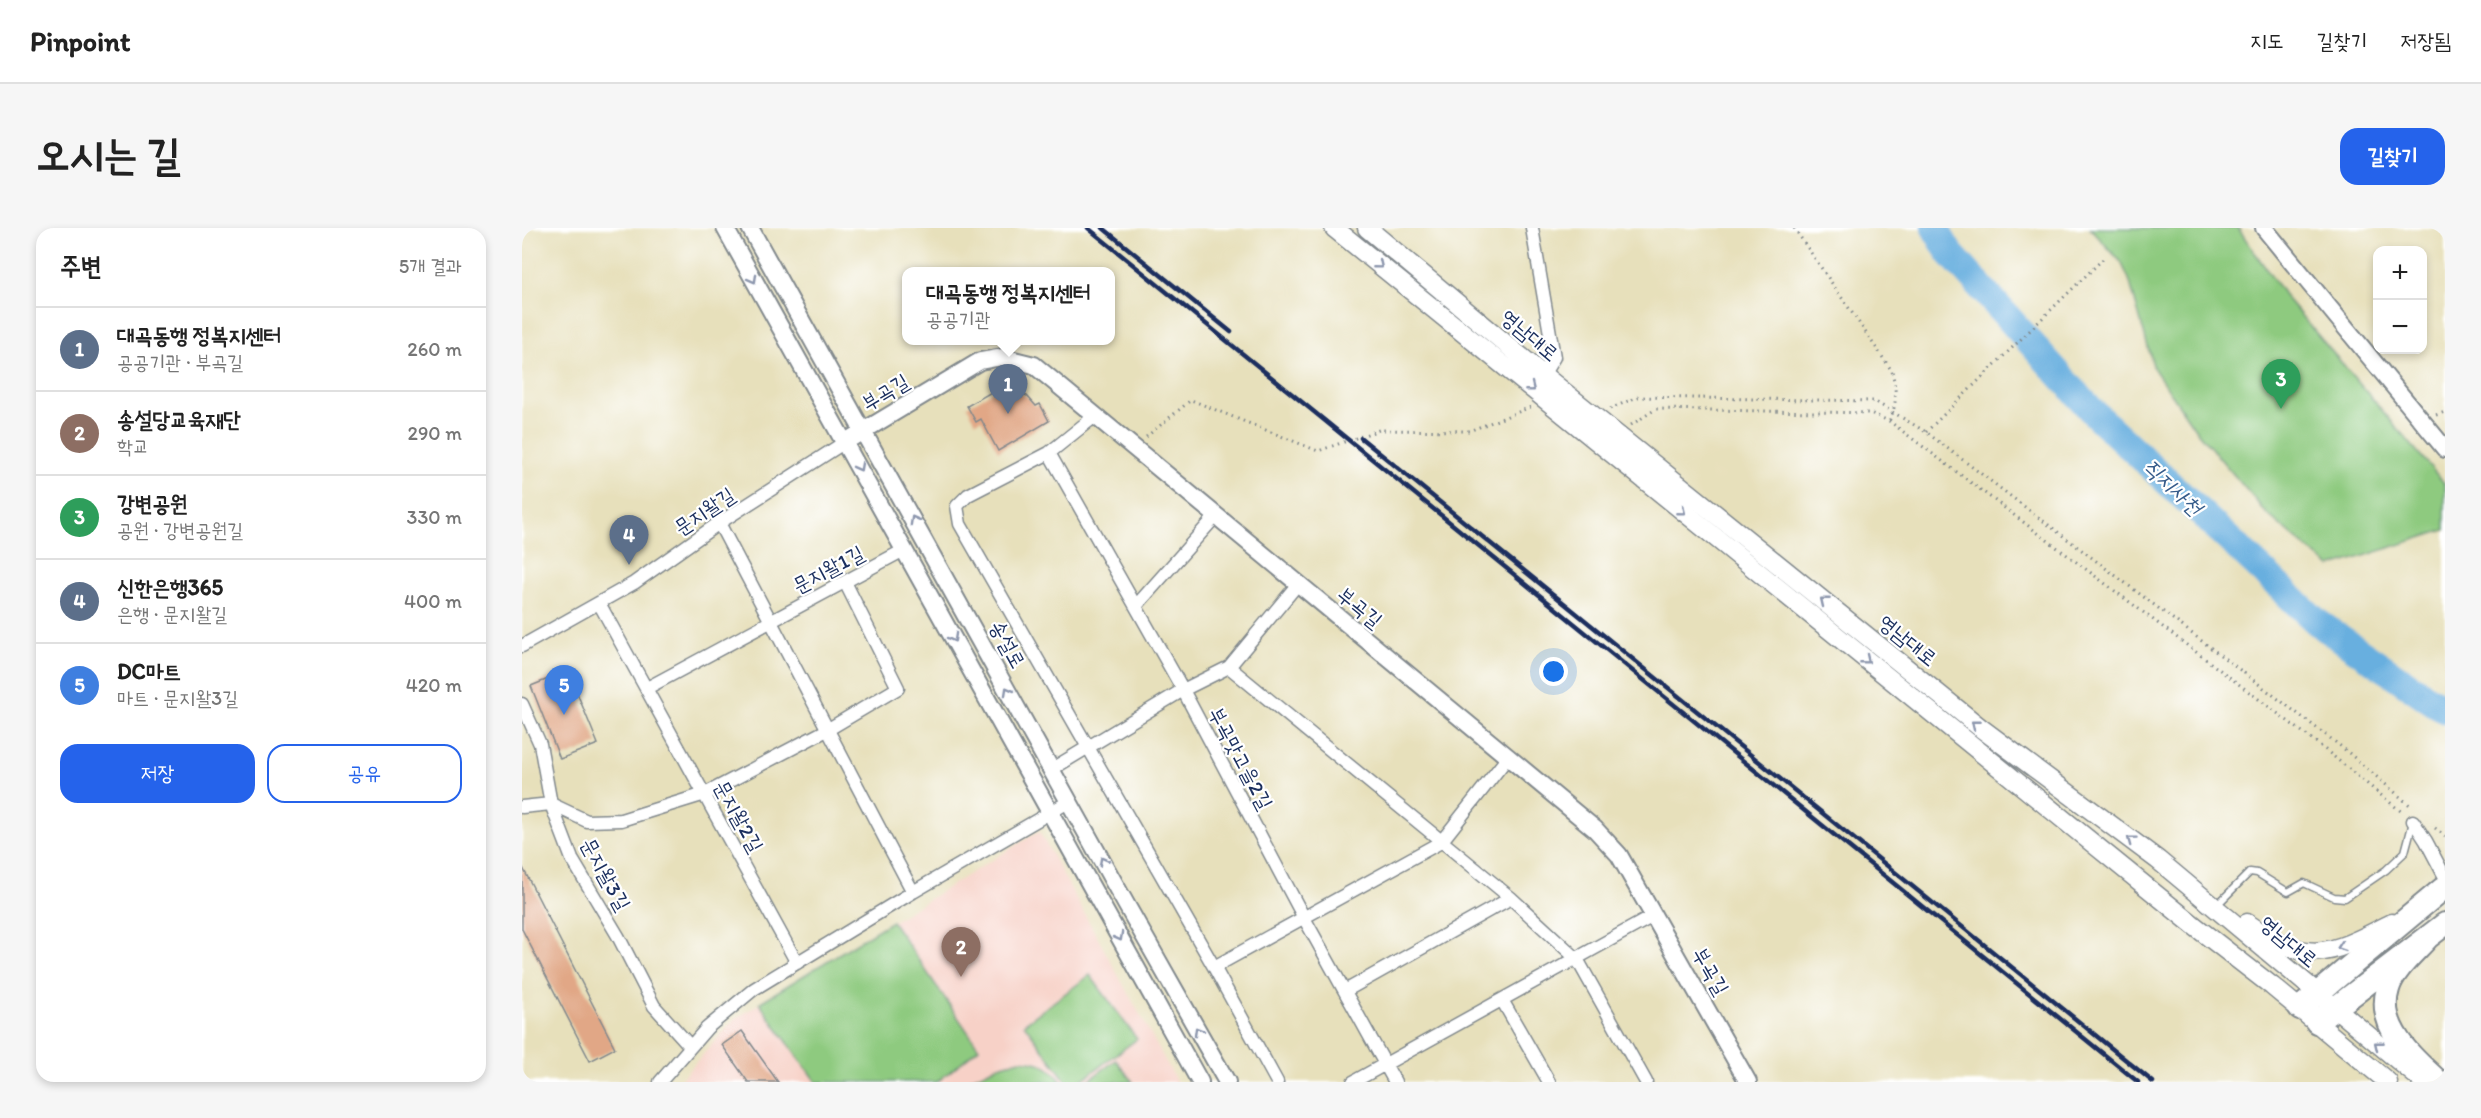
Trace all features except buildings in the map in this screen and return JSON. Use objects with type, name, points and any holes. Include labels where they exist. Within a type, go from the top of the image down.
[{"type":"highway","points":[[2316,1008],[2412,913],[2445,887]]},
{"type":"highway","points":[[2316,1008],[2436,930]]},
{"type":"highway","points":[[2436,930],[2399,970],[2388,988],[2386,1006],[2389,1024],[2402,1045],[2439,1082]]},
{"type":"main road","name":"영남대로","points":[[1334,228],[2196,927],[2424,1082]]},
{"type":"main road","name":"영남대로","points":[[1367,228],[1543,375],[1982,729],[2158,860],[2316,1008],[2388,1082]]},
{"type":"main road","points":[[2158,860],[2262,933],[2297,951],[2317,953],[2338,948],[2412,913]]},
{"type":"street","points":[[725,228],[1200,1082]]},
{"type":"street","name":"송설로","points":[[750,228],[1070,801],[1126,906],[1227,1082]]},
{"type":"street","points":[[1532,228],[1554,357],[1543,375]]},
{"type":"street","points":[[2264,228],[2445,449]]},
{"type":"street","name":"부곡길","points":[[845,442],[980,361],[1002,357],[1034,366],[1595,829],[1619,855],[1748,1082]]},
{"type":"street","points":[[1095,416],[1049,453],[968,495],[957,506],[960,524],[1214,967],[1277,1082]]},
{"type":"street","name":"문지왈길","points":[[522,646],[634,583],[719,524],[845,442]]},
{"type":"street","name":"부곡맛고을2길","points":[[1049,453],[1183,690],[1303,916],[1395,1082]]},
{"type":"street","points":[[1136,606],[1216,516]]},
{"type":"street","points":[[719,524],[913,892]]},
{"type":"street","name":"문지왈1길","points":[[770,621],[904,550]]},
{"type":"street","points":[[522,807],[551,804],[586,821],[621,820],[705,794],[827,730],[898,688],[845,582]]},
{"type":"street","points":[[1052,769],[1183,690],[1229,667],[1297,585]]},
{"type":"street","name":"문지왈2길","points":[[599,603],[797,963]]},
{"type":"street","points":[[647,688],[770,621]]},
{"type":"street","points":[[1229,667],[1511,898],[1577,959],[1646,1082]]},
{"type":"street","name":"문지왈3길","points":[[522,704],[540,744],[551,804],[572,859],[618,936],[654,1006],[690,1046]]},
{"type":"street","points":[[1214,967],[1441,842],[1508,757]]},
{"type":"street","points":[[660,1082],[707,1028],[754,988],[1070,801]]},
{"type":"street","points":[[2416,818],[2445,877]]},
{"type":"street","points":[[1345,992],[1511,898]]},
{"type":"street","points":[[1353,1082],[1653,916]]},
{"type":"street","points":[[1502,1000],[1549,1082]]},
{"type":"lane","points":[[2219,903],[2250,872],[2257,873],[2288,892],[2304,883],[2334,897],[2345,898],[2386,870],[2405,852],[2416,818]]},
{"type":"path","points":[[1794,228],[1892,371],[1897,391],[1889,421]]},
{"type":"path","points":[[1926,432],[2106,256]]},
{"type":"path","points":[[1595,416],[1637,397],[1874,401],[1926,432],[2343,748],[2416,818]]},
{"type":"path","points":[[1133,447],[1191,400],[1318,451],[1379,429],[1469,431],[1547,401]]},
{"type":"path","points":[[1617,434],[1656,409],[1870,413],[1889,421],[2416,818]]},
{"type":"path","points":[[2428,822],[2445,836]]},
{"type":"shaded area","points":[[1039,831],[1177,1082],[678,1082],[735,1019]]},
{"type":"green space","points":[[2090,228],[2238,228],[2287,299],[2445,484],[2445,530],[2330,567],[2267,514],[2195,429],[2154,369],[2129,279],[2121,262]]},
{"type":"green space","points":[[892,921],[979,1048],[937,1082],[816,1082],[759,1003]]},
{"type":"green space","points":[[1090,975],[1137,1039],[1079,1082],[1067,1082],[1024,1024]]},
{"type":"green space","points":[[1020,1060],[1044,1065],[1062,1082],[965,1082],[995,1067]]},
{"type":"green space","points":[[1116,1060],[1133,1082],[1086,1082]]},
{"type":"waterway","name":"직지사천","points":[[1935,228],[1949,252],[2093,412],[2317,622],[2445,710]]},
{"type":"railway","points":[[1088,228],[2138,1082]]},
{"type":"railway","points":[[1103,228],[1231,332]]},
{"type":"railway","points":[[1361,438],[2153,1082]]},
{"type":"place","name":"강변공원","points":[[2281,409]]},
{"type":"place","name":"대곡동행 정복지센터","points":[[1008,414]]},
{"type":"place","name":"신한은행365","points":[[629,565]]},
{"type":"place","name":"DC마트","points":[[564,715]]},
{"type":"place","name":"송설당교육재단","points":[[961,977]]}]
